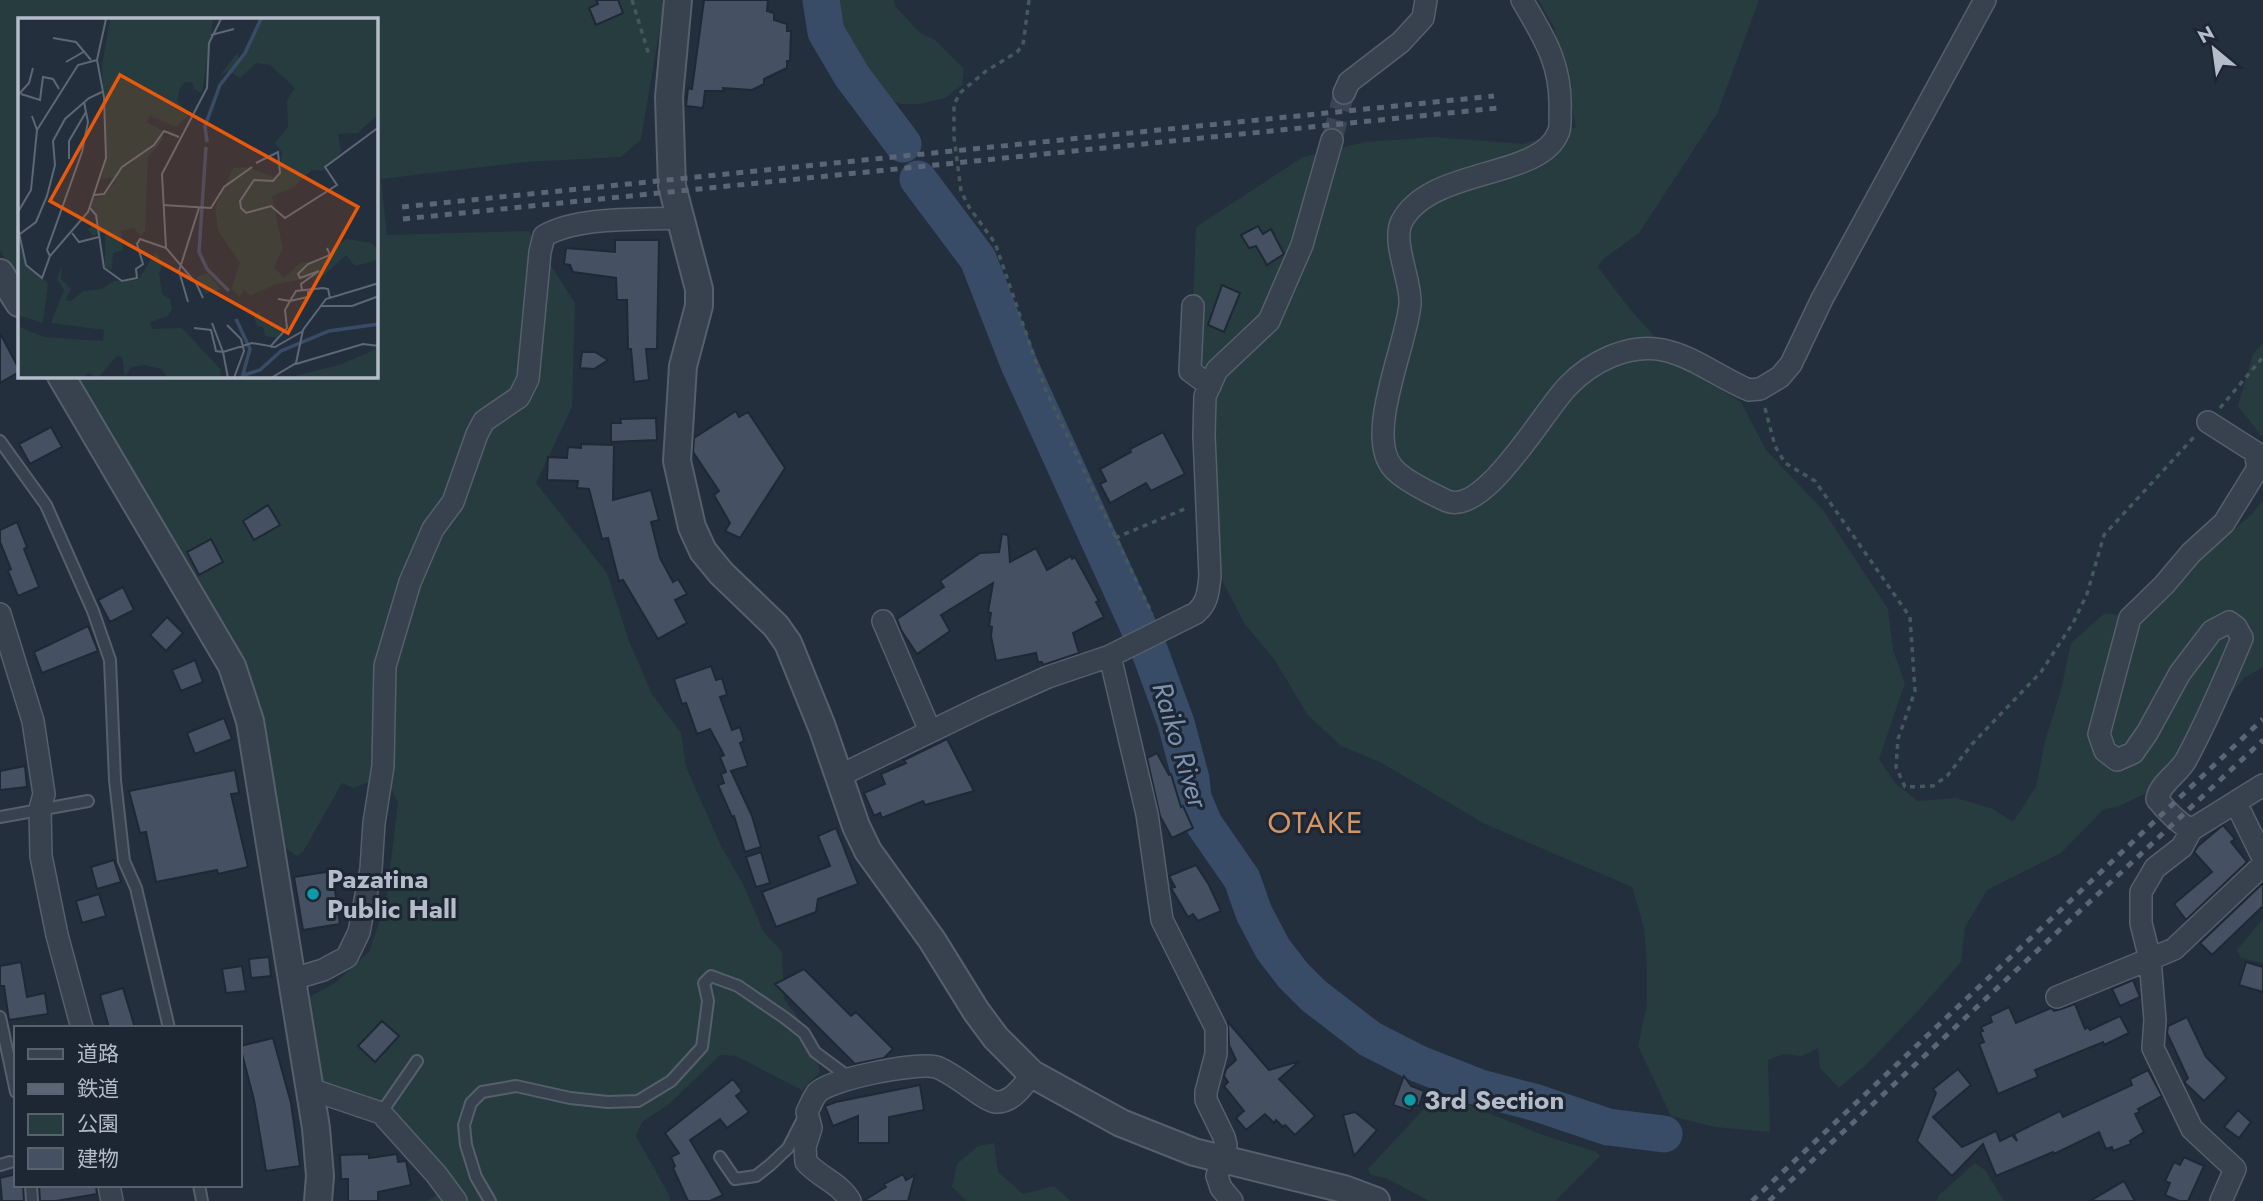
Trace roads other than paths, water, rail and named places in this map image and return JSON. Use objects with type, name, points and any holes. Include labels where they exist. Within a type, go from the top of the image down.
[{"type":"street","points":[[678,0],[669,97],[673,186],[699,289],[699,306],[687,346],[682,379],[677,461],[684,498],[692,527],[703,551],[721,573],[776,626],[797,660],[856,826],[868,851],[932,940],[976,1012],[996,1038],[1032,1074],[1121,1123],[1194,1152],[1344,1189],[1376,1201]]},
{"type":"street","points":[[1344,93],[1349,82],[1401,43],[1423,18],[1426,0]]},
{"type":"street","points":[[1522,0],[1558,68],[1561,110],[1559,133],[1539,157],[1476,175],[1435,193],[1418,202],[1401,223],[1400,247],[1410,302],[1382,431],[1384,452],[1392,468],[1415,484],[1450,502],[1470,499],[1488,486],[1568,386],[1599,361],[1628,351],[1661,349],[1749,390],[1760,388],[1780,377],[1791,364],[1822,299],[1985,0]]},
{"type":"street","points":[[839,775],[1048,677],[1115,653],[1196,613],[1205,605],[1210,576],[1205,396],[1217,370],[1269,321],[1302,245],[1332,140]]},
{"type":"street","points":[[293,979],[323,970],[347,957],[359,932],[371,869],[374,824],[383,766],[385,666],[410,582],[433,529],[453,502],[477,434],[484,421],[519,397],[528,379],[540,252],[544,236],[567,227],[602,222],[680,218]]},
{"type":"street","points":[[0,273],[18,301]]},
{"type":"street","points":[[1194,306],[1189,371],[1210,386]]},
{"type":"street","points":[[62,378],[232,666],[250,721],[310,1090],[319,1165],[318,1201]]},
{"type":"street","points":[[2192,830],[2175,821],[2157,799],[2159,792],[2185,763],[2216,697],[2242,639],[2236,626],[2229,622],[2211,631],[2180,673],[2133,753],[2117,760],[2105,751],[2099,734],[2109,688],[2130,618],[2164,586],[2191,553],[2224,523],[2258,468],[2255,452],[2208,422]]},
{"type":"street","points":[[0,614],[33,721],[44,794],[40,809],[41,856],[57,935],[81,1026]]},
{"type":"street","points":[[883,621],[930,731]]},
{"type":"street","points":[[1115,653],[1147,814],[1162,920],[1216,1028],[1216,1054],[1206,1100],[1226,1146],[1217,1176],[1221,1188],[1232,1201]]},
{"type":"street","points":[[2221,1201],[2235,1169],[2192,1129],[2153,1048],[2155,1020],[2150,959],[2141,923],[2141,892],[2155,868],[2182,847],[2192,830],[2263,785]]},
{"type":"street","points":[[2236,803],[2263,858]]},
{"type":"street","points":[[2057,997],[2174,950],[2263,865]]},
{"type":"street","points":[[850,1201],[842,1189],[806,1161],[805,1147],[811,1128],[807,1112],[817,1093],[827,1086],[905,1067],[935,1067],[952,1074],[995,1102],[1003,1101],[1017,1093],[1032,1074]]},
{"type":"street","points":[[310,1090],[381,1113],[436,1174],[456,1201]]},
{"type":"lane","points":[[0,441],[46,505],[93,611],[110,660],[115,780],[124,861],[136,888],[169,1026]]},
{"type":"lane","points":[[0,817],[88,801]]},
{"type":"lane","points":[[490,1201],[477,1177],[466,1145],[464,1125],[471,1103],[482,1092],[516,1086],[570,1098],[608,1102],[638,1101],[671,1081],[702,1047],[708,1001],[704,983],[711,976],[738,986],[785,1018],[804,1032],[816,1052],[852,1079]]},
{"type":"lane","points":[[0,1017],[14,1083]]},
{"type":"lane","points":[[381,1113],[417,1061]]},
{"type":"lane","points":[[720,1157],[735,1179],[756,1176],[788,1148],[807,1112]]},
{"type":"waterway","name":"Raiko River","points":[[821,0],[826,32],[852,76],[903,144]]},
{"type":"waterway","name":"Raiko River","points":[[918,179],[978,259],[1019,364],[1150,652],[1176,723],[1191,779],[1193,798],[1204,824],[1242,879],[1254,913],[1273,949],[1293,975],[1314,996],[1370,1039],[1419,1064],[1480,1088],[1537,1103],[1608,1127],[1664,1134]]},
{"type":"tunnel","points":[[1332,140],[1344,93]]},
{"type":"railway","points":[[402,207],[1494,96]]},
{"type":"railway","points":[[403,219],[1498,108]]},
{"type":"railway","points":[[1752,1201],[2263,719]]},
{"type":"railway","points":[[1769,1201],[2263,740]]},
{"type":"place","name":"Pazatina Public Hall","points":[[313,894]]},
{"type":"place","name":"3rd Section","points":[[1410,1100]]},
{"type":"district","name":"OTAKE","points":[[1316,822]]}]
